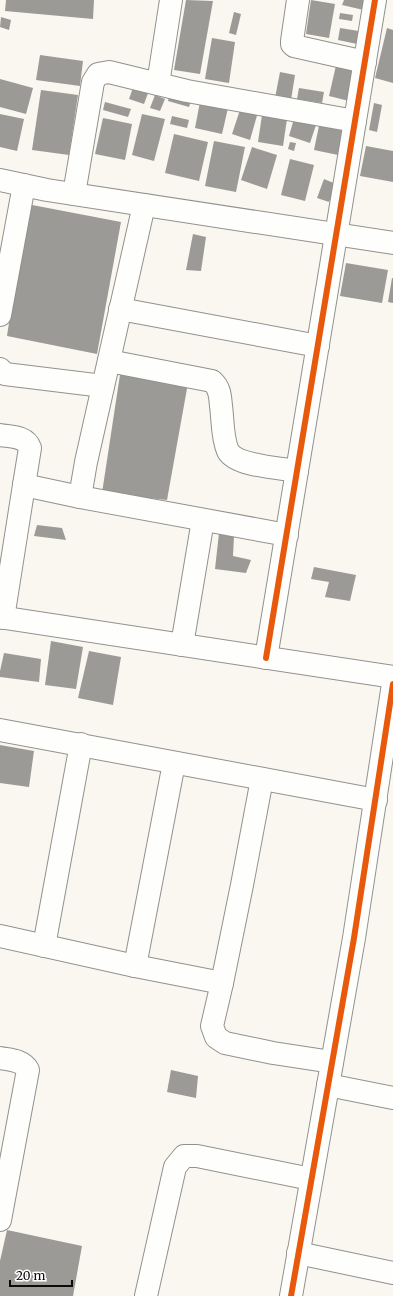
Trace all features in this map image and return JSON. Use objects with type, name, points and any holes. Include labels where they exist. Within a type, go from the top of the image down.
[{"type":"street","points":[[158,84],[171,0]]},
{"type":"street","points":[[298,0],[292,40],[292,44],[294,46],[365,62]]},
{"type":"street","points":[[266,658],[375,0]]},
{"type":"street","points":[[74,194],[93,82],[98,74],[110,72],[187,91],[355,121]]},
{"type":"street","points":[[0,180],[74,194],[336,236],[393,243]]},
{"type":"street","points":[[1,308],[24,185]]},
{"type":"street","points":[[80,497],[86,462],[144,205]]},
{"type":"street","points":[[120,309],[318,346]]},
{"type":"street","points":[[109,361],[212,381],[217,385],[220,394],[225,442],[231,456],[249,463],[297,471]]},
{"type":"street","points":[[0,369],[5,374],[103,386]]},
{"type":"street","points":[[0,435],[24,439],[28,442],[30,448],[2,617],[393,678]]},
{"type":"street","points":[[24,485],[286,536]]},
{"type":"street","points":[[182,645],[202,520]]},
{"type":"street","points":[[291,1296],[354,938],[393,684]]},
{"type":"street","points":[[0,730],[376,800]]},
{"type":"street","points":[[44,946],[81,744]]},
{"type":"street","points":[[135,966],[174,763]]},
{"type":"street","points":[[262,779],[242,885],[212,1026],[216,1037],[225,1043],[273,1053],[332,1062]]},
{"type":"street","points":[[0,936],[135,966],[222,983]]},
{"type":"street","points":[[0,1058],[18,1061],[26,1065],[28,1070],[0,1220]]},
{"type":"street","points":[[328,1085],[393,1098]]},
{"type":"street","points":[[146,1296],[175,1167],[184,1156],[197,1156],[312,1179]]},
{"type":"street","points":[[298,1253],[393,1273]]},
{"type":"building","points":[[6,0],[94,0],[93,19],[5,11]]},
{"type":"building","points":[[186,0],[213,1],[200,74],[174,70]]},
{"type":"building","points":[[311,0],[335,4],[329,38],[306,34]]},
{"type":"building","points":[[344,0],[371,0],[368,11],[342,5]]},
{"type":"building","points":[[234,12],[241,14],[236,35],[229,33]]},
{"type":"building","points":[[340,13],[353,15],[352,21],[339,19]]},
{"type":"building","points":[[1,17],[11,20],[9,30],[0,27]]},
{"type":"building","points":[[340,28],[365,32],[362,45],[338,40]]},
{"type":"building","points":[[387,28],[393,30],[393,83],[375,78]]},
{"type":"building","points":[[212,38],[235,42],[229,83],[205,79]]},
{"type":"building","points":[[40,55],[83,61],[80,86],[36,80]]},
{"type":"building","points":[[337,61],[361,66],[353,102],[329,96]]},
{"type":"building","points":[[280,72],[295,75],[291,100],[275,98]]},
{"type":"building","points":[[0,79],[33,88],[26,114],[0,107]]},
{"type":"building","points":[[135,82],[150,88],[144,104],[129,99]]},
{"type":"building","points":[[299,88],[324,92],[322,103],[297,99]]},
{"type":"building","points":[[41,90],[78,95],[69,155],[32,150]]},
{"type":"building","points":[[170,92],[192,97],[189,107],[168,101]]},
{"type":"building","points":[[155,95],[165,99],[160,111],[150,108]]},
{"type":"building","points":[[105,102],[131,109],[128,117],[103,110]]},
{"type":"building","points":[[200,102],[228,108],[222,134],[195,128]]},
{"type":"building","points":[[374,103],[382,105],[377,132],[369,130]]},
{"type":"building","points":[[241,107],[258,112],[250,140],[232,134]]},
{"type":"building","points":[[0,114],[24,119],[17,151],[0,147]]},
{"type":"building","points":[[142,114],[165,119],[154,161],[132,155]]},
{"type":"building","points":[[262,115],[287,119],[283,146],[258,142]]},
{"type":"building","points":[[295,115],[317,122],[310,143],[289,136]]},
{"type":"building","points":[[172,116],[189,120],[187,128],[170,124]]},
{"type":"building","points":[[103,118],[132,124],[125,160],[95,154]]},
{"type":"building","points":[[320,121],[350,128],[343,156],[314,150]]},
{"type":"building","points":[[174,134],[208,142],[199,181],[165,173]]},
{"type":"building","points":[[214,141],[245,147],[236,192],[205,186]]},
{"type":"building","points":[[290,142],[296,143],[294,151],[288,149]]},
{"type":"building","points":[[366,146],[393,151],[393,182],[360,176]]},
{"type":"building","points":[[252,147],[277,155],[267,189],[241,180]]},
{"type":"building","points":[[290,159],[314,165],[305,201],[281,195]]},
{"type":"building","points":[[324,179],[336,184],[329,202],[317,198]]},
{"type":"building","points":[[27,204],[121,222],[97,354],[7,336]]},
{"type":"building","points":[[193,234],[206,237],[201,271],[186,270]]},
{"type":"building","points":[[346,263],[388,270],[382,303],[340,296]]},
{"type":"building","points":[[393,278],[393,303],[388,302]]},
{"type":"building","points":[[121,368],[188,383],[167,500],[102,493]]},
{"type":"building","points":[[37,525],[62,528],[66,540],[34,536]]},
{"type":"building","points":[[219,533],[234,536],[233,556],[251,560],[246,573],[215,569]]},
{"type":"building","points":[[314,567],[356,575],[350,601],[325,597],[329,582],[311,579]]},
{"type":"building","points":[[51,641],[83,647],[76,689],[45,685]]},
{"type":"building","points":[[89,651],[121,657],[113,705],[78,698]]},
{"type":"building","points":[[4,653],[41,659],[39,682],[0,677]]},
{"type":"building","points":[[0,745],[34,751],[29,787],[0,783]]},
{"type":"building","points":[[171,1070],[198,1076],[196,1098],[167,1092]]},
{"type":"building","points":[[7,1230],[82,1246],[73,1296],[0,1296],[0,1261]]},
{"type":"cycle path","points":[[266,658],[375,0]]},
{"type":"cycle path","points":[[291,1296],[354,938],[393,684]]}]
